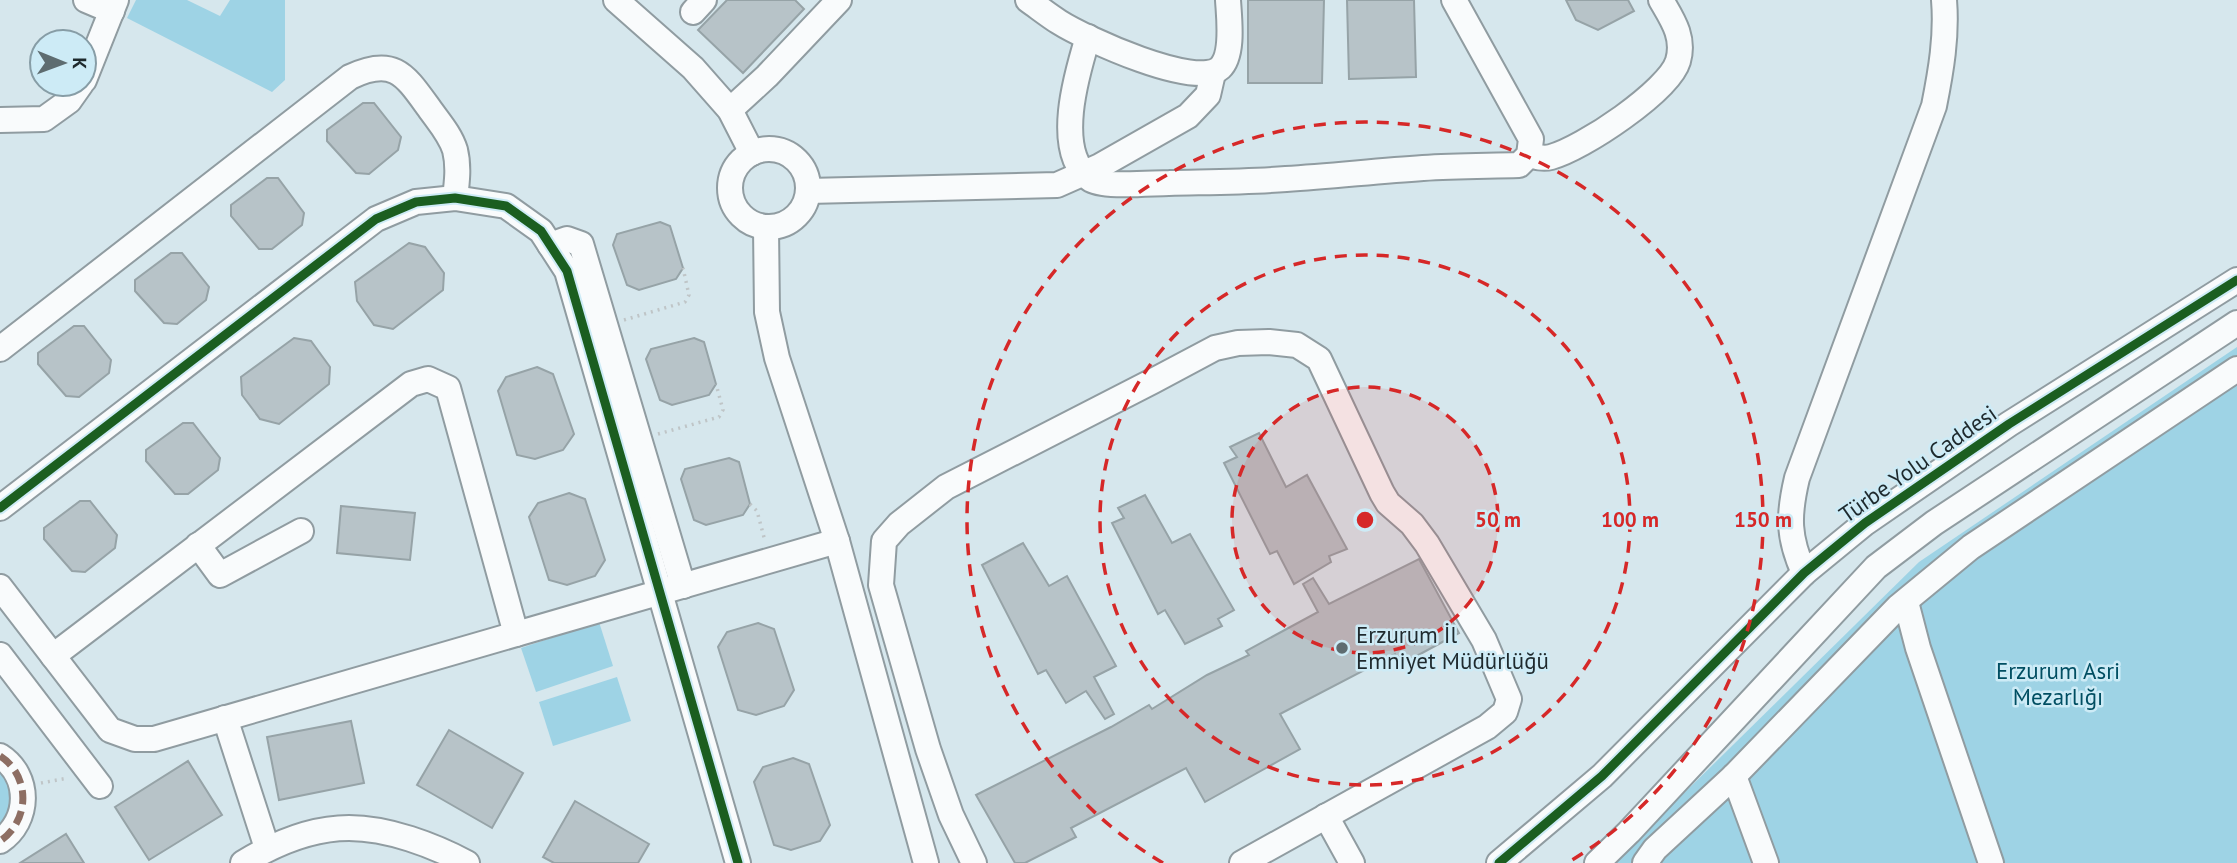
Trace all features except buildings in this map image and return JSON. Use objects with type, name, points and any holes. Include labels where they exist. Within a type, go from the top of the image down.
[{"type":"street","points":[[86,0],[114,6],[98,45]]},
{"type":"street","points":[[616,0],[693,68],[730,110],[752,152]]},
{"type":"street","points":[[1028,0],[1088,37],[1134,57],[1198,75],[1213,73],[1220,68],[1228,55],[1228,0]]},
{"type":"street","points":[[1088,37],[1076,82],[1070,119],[1071,141],[1085,172],[1089,178],[1098,182],[1283,180],[1426,168],[1519,165],[1529,155],[1531,139],[1454,0]]},
{"type":"street","points":[[1529,155],[1550,157],[1579,146],[1603,131],[1670,78],[1678,61],[1679,33],[1661,0]]},
{"type":"street","points":[[1804,573],[1796,556],[1791,533],[1790,507],[1797,478],[1934,106],[1942,60],[1944,0]]},
{"type":"street","points":[[730,110],[767,76],[826,5]]},
{"type":"street","points":[[0,349],[350,77],[364,70],[380,68],[395,71],[407,78],[446,131],[455,149],[458,169],[455,198]]},
{"type":"street","points":[[808,191],[1057,185],[1100,166],[1188,116],[1208,95],[1213,73]]},
{"type":"street","points":[[0,120],[44,119],[71,98]]},
{"type":"street","points":[[777,150],[788,154],[803,169],[808,191],[800,213],[779,226],[766,228],[754,225],[734,208],[729,183],[741,160],[752,152],[777,150]]},
{"type":"street","points":[[0,508],[376,219],[416,202],[455,198],[506,206],[541,231],[567,271],[671,589]]},
{"type":"street","points":[[766,228],[768,312],[777,358],[836,541],[926,863]]},
{"type":"street","points":[[550,245],[567,239],[581,244],[639,438],[671,589],[738,863]]},
{"type":"street","name":"Türbe Yolu Caddesi","points":[[1499,863],[1602,776],[1804,573],[1865,523],[2009,424],[2237,280]]},
{"type":"street","points":[[1597,863],[1876,566],[1934,523],[2237,323]]},
{"type":"street","points":[[974,863],[951,815],[928,749],[881,585],[884,541],[899,524],[946,487],[1215,348],[1238,343],[1269,342],[1297,345],[1319,359],[1382,494],[1388,503],[1412,524],[1427,544],[1484,640],[1510,699],[1505,712],[1487,727],[1242,863]]},
{"type":"street","points":[[1645,863],[1655,849],[1734,776],[1898,607],[1971,547],[2237,369]]},
{"type":"street","points":[[53,656],[411,384],[428,379],[449,388],[516,634]]},
{"type":"street","points":[[198,545],[220,575],[301,531]]},
{"type":"street","points":[[0,587],[110,730],[135,739],[154,739],[836,541]]},
{"type":"street","points":[[1906,601],[1918,648],[1991,863]]},
{"type":"street","points":[[0,655],[100,786]]},
{"type":"street","points":[[225,718],[267,848]]},
{"type":"street","points":[[0,756],[7,760],[18,774],[23,806],[18,822],[8,836],[0,841]]},
{"type":"street","points":[[1734,776],[1766,863]]},
{"type":"street","points":[[1326,816],[1352,863]]},
{"type":"street","points":[[243,863],[267,848],[310,834],[349,828],[396,835],[445,851],[467,863]]},
{"type":"path","points":[[605,325],[685,302],[689,295],[682,268]]},
{"type":"path","points":[[639,438],[719,417],[723,410],[716,384]]},
{"type":"path","points":[[750,504],[757,511],[770,560]]},
{"type":"path","points":[[22,786],[71,778]]},
{"type":"green space","points":[[136,0],[187,0],[220,16],[230,0],[285,0],[285,80],[272,92],[127,18]]},
{"type":"green space","name":"Erzurum Asri Mezarlığı","points":[[2237,347],[2237,863],[1613,863],[1919,562]]},
{"type":"green space","points":[[599,622],[613,666],[536,692],[521,648]]},
{"type":"green space","points":[[617,677],[631,721],[553,746],[539,702]]},
{"type":"green space","points":[[0,769],[9,785],[11,799],[0,829]]},
{"type":"marked path","points":[[0,756],[17,775],[23,798],[17,822],[0,841]]},
{"type":"cycle path","points":[[0,508],[376,219],[416,202],[455,198],[506,206],[541,231],[567,271],[738,863]]},
{"type":"cycle path","points":[[1499,863],[1602,776],[1804,573],[1865,523],[2009,424],[2237,280]]},
{"type":"place","name":"Erzurum İl Emniyet Müdürlüğü","points":[[1342,648]]}]
